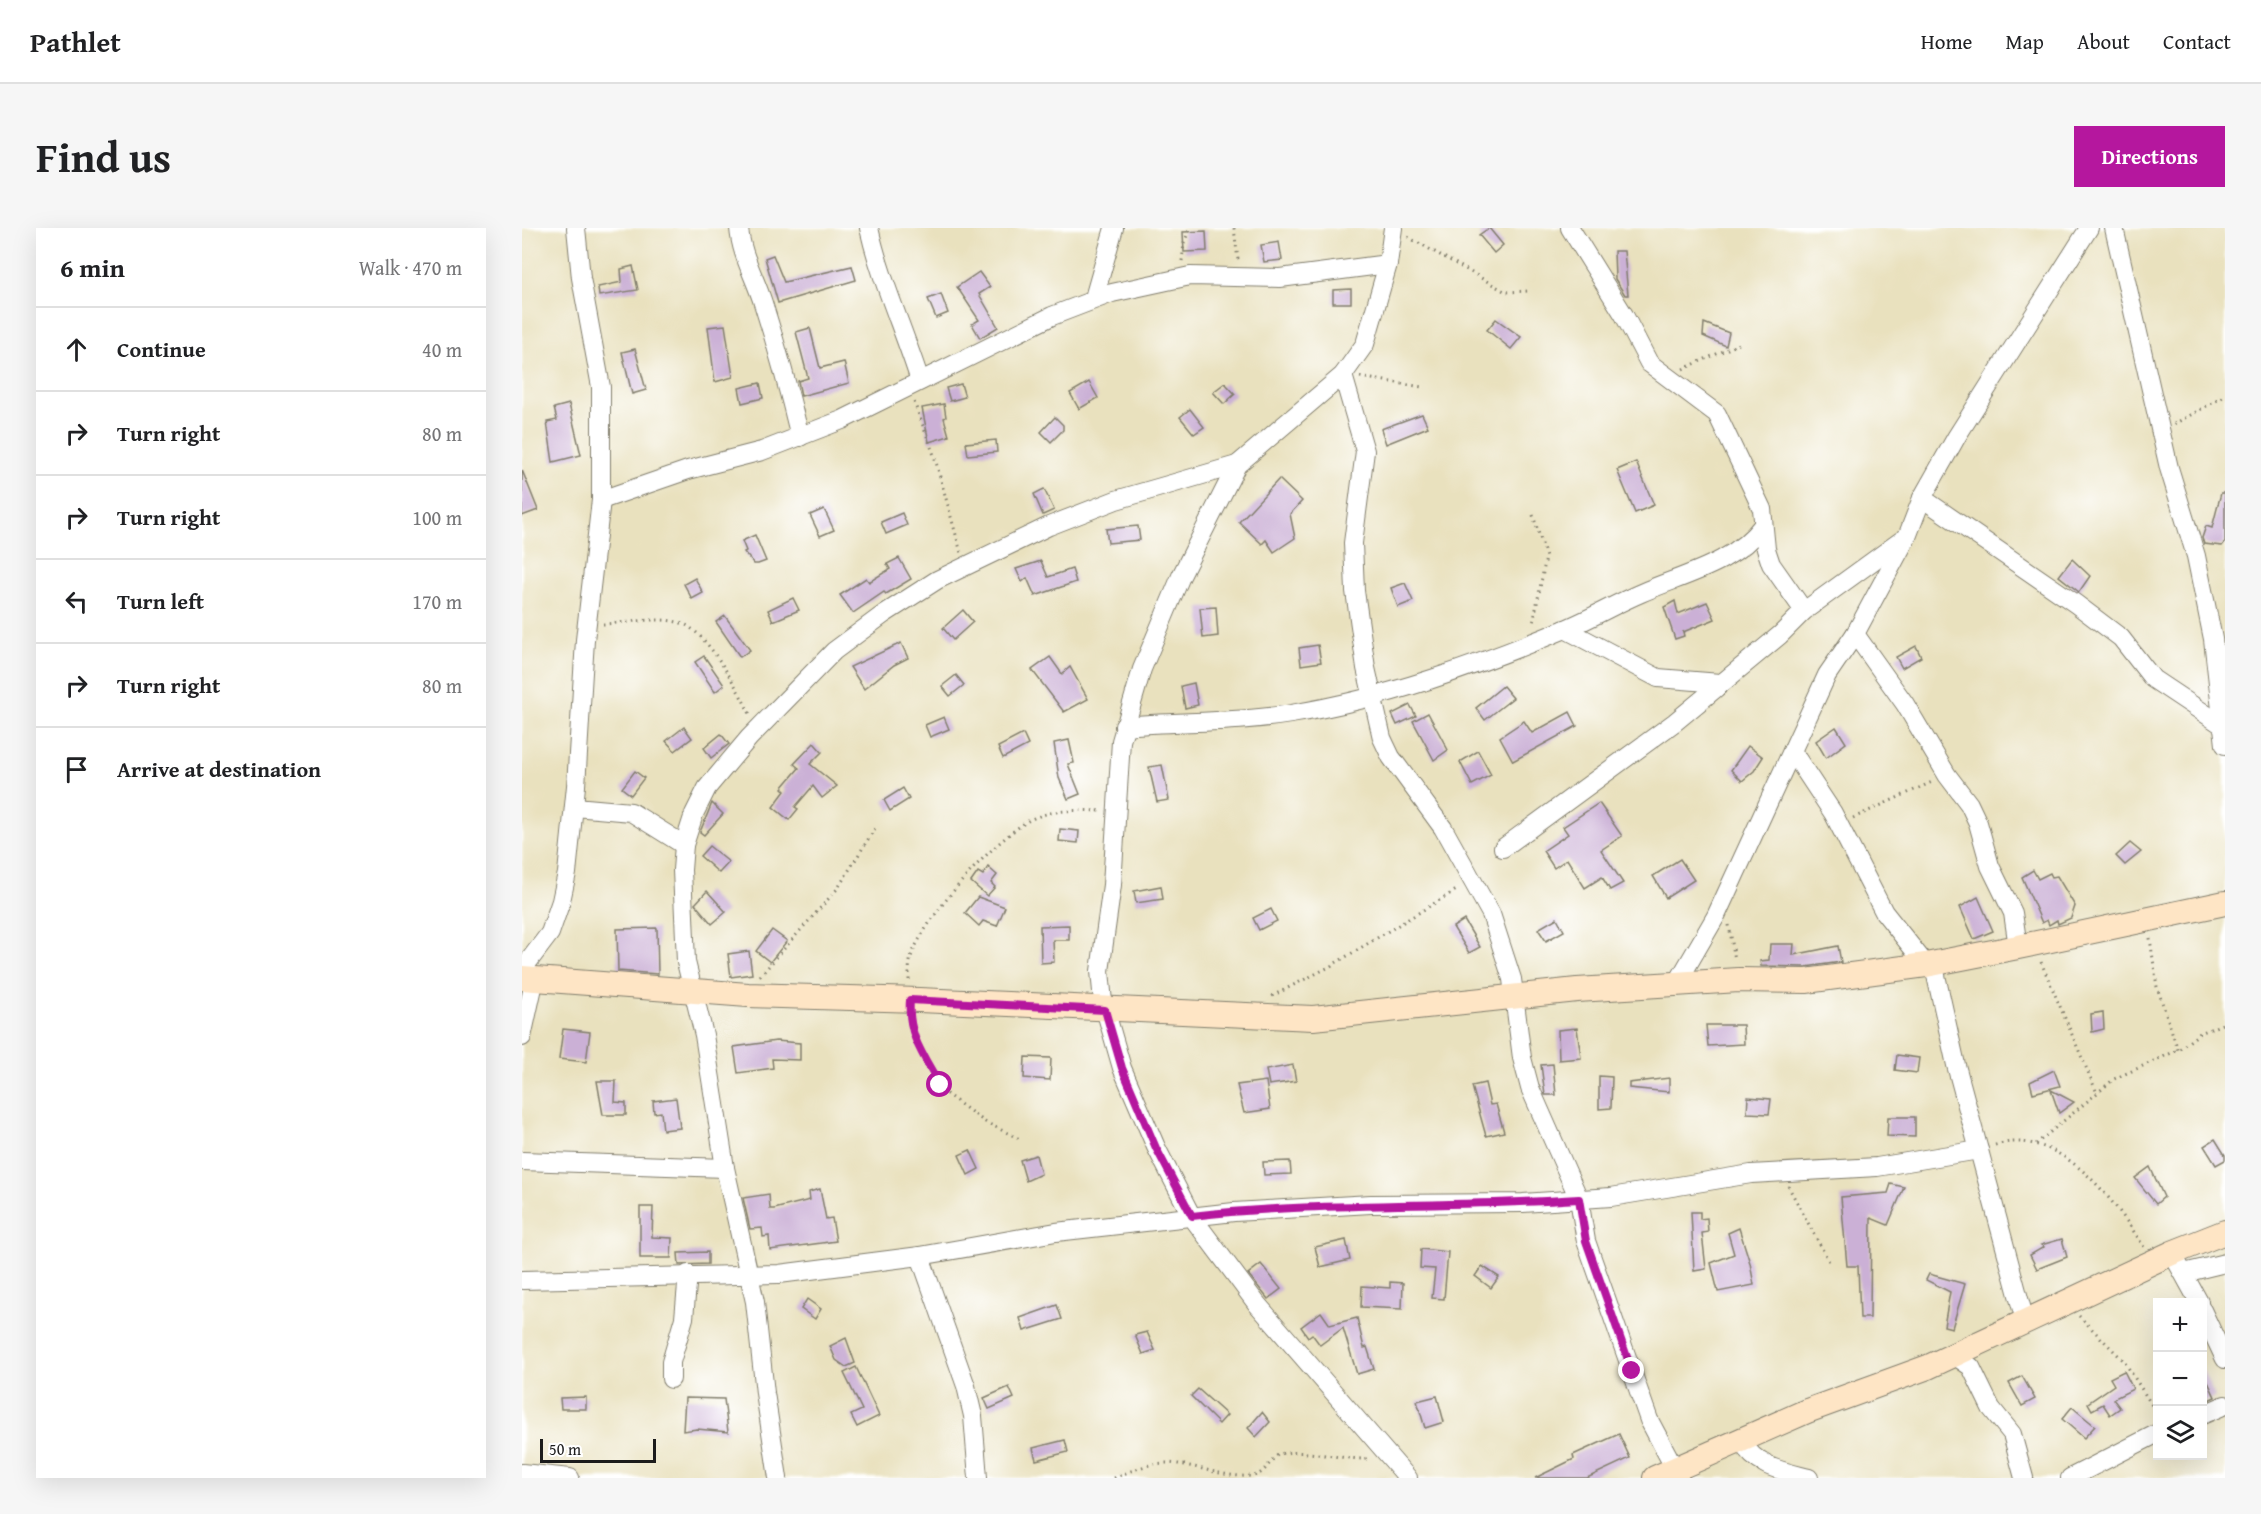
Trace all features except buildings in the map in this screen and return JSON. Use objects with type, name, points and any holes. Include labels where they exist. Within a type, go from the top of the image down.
[{"type":"street","points":[[522,1037],[526,975],[550,933],[561,901],[575,807],[587,625],[600,500],[601,387],[581,278],[576,228]]},
{"type":"street","points":[[739,228],[747,265],[762,300],[785,372],[800,437]]},
{"type":"street","points":[[869,228],[888,295],[910,348],[914,385]]},
{"type":"street","points":[[1095,298],[1114,228]]},
{"type":"street","points":[[1393,228],[1388,264],[1365,344],[1343,375],[1237,465],[1181,576],[1142,669],[1124,726],[1119,757],[1112,885],[1100,971],[1105,1010],[1122,1068],[1156,1148],[1192,1216],[1263,1312],[1408,1478]]},
{"type":"street","points":[[1569,228],[1624,315],[1649,363],[1717,414],[1758,500],[1771,564],[1803,610]]},
{"type":"street","points":[[1676,985],[1705,938],[1827,675],[1855,634],[1907,537],[1922,498],[1957,436],[2089,228]]},
{"type":"street","points":[[2114,228],[2169,468],[2196,556],[2212,639],[2225,746]]},
{"type":"street","points":[[600,500],[800,437],[842,420],[1052,316],[1095,298],[1179,277],[1280,278],[1388,264]]},
{"type":"street","points":[[1343,375],[1365,451],[1353,543],[1356,602],[1371,696],[1389,753],[1432,810],[1491,914],[1510,973],[1530,1088],[1579,1199],[1586,1241],[1649,1420],[1665,1474],[1742,1442],[1807,1411],[1928,1367],[2025,1321],[2170,1263],[2225,1232]]},
{"type":"street","points":[[778,1478],[765,1393],[755,1302],[725,1168],[695,992],[686,962],[682,870],[684,845],[694,814],[707,788],[758,729],[847,640],[937,580],[1092,508],[1237,465]]},
{"type":"street","points":[[1922,498],[2076,604],[2121,638],[2153,679],[2222,725]]},
{"type":"street","points":[[1124,726],[1262,718],[1371,696],[1433,678],[1565,629],[1641,593],[1716,562],[1749,543],[1762,526]]},
{"type":"street","points":[[1503,848],[1616,768],[1780,635],[1803,610],[1907,537]]},
{"type":"street","points":[[1565,629],[1658,678],[1720,683]]},
{"type":"street","points":[[1855,634],[1905,704],[1947,775],[1966,799],[1978,823],[1989,866],[2013,913],[2026,946]]},
{"type":"street","points":[[1792,751],[1840,827],[1884,912],[1930,963],[2025,1321]]},
{"type":"street","points":[[575,807],[631,812],[684,845]]},
{"type":"street","points":[[526,975],[748,995],[1313,1018],[1576,990],[1739,980],[1806,981],[2026,946],[2225,903]]},
{"type":"street","points":[[522,1280],[748,1272],[779,1274],[920,1256],[1056,1232],[1192,1216],[1371,1204],[1523,1203],[1579,1199],[1631,1194],[1781,1171],[1877,1167],[1979,1150]]},
{"type":"street","points":[[522,1161],[725,1168]]},
{"type":"street","points":[[920,1256],[966,1386],[973,1416],[978,1478]]},
{"type":"street","points":[[2170,1263],[2225,1263]]},
{"type":"street","points":[[2170,1263],[2196,1298]]},
{"type":"street","points":[[671,1379],[671,1362],[684,1318],[688,1274]]},
{"type":"street","points":[[2207,1321],[2225,1359]]},
{"type":"street","points":[[1954,1355],[1971,1367],[1991,1408],[2012,1434],[2024,1478]]},
{"type":"street","points":[[2207,1412],[2225,1405]]},
{"type":"street","points":[[2070,1478],[2153,1435]]},
{"type":"street","points":[[1742,1442],[1750,1456],[1760,1462],[1809,1478]]},
{"type":"street","points":[[522,1473],[570,1478]]},
{"type":"path","points":[[1179,277],[1184,243],[1190,228]]},
{"type":"path","points":[[1234,228],[1240,277]]},
{"type":"path","points":[[1393,228],[1506,292],[1530,291]]},
{"type":"path","points":[[1665,376],[1739,344]]},
{"type":"path","points":[[1343,375],[1422,387]]},
{"type":"path","points":[[914,385],[966,565]]},
{"type":"path","points":[[2161,431],[2225,396]]},
{"type":"path","points":[[1524,645],[1533,626],[1546,557],[1533,515]]},
{"type":"path","points":[[587,625],[663,621],[688,626],[699,635],[738,690],[758,729]]},
{"type":"path","points":[[1840,827],[1882,804],[1947,775]]},
{"type":"path","points":[[1022,1140],[985,1122],[945,1093],[916,1044],[909,1023],[909,965],[920,940],[973,870],[997,846],[1029,821],[1039,816],[1072,810],[1117,812]]},
{"type":"path","points":[[748,995],[768,965],[838,888],[877,825]]},
{"type":"path","points":[[1270,996],[1312,977],[1471,882]]},
{"type":"path","points":[[1726,894],[1739,980]]},
{"type":"path","points":[[2149,921],[2157,987],[2178,1050]]},
{"type":"path","points":[[2026,946],[2097,1092]]},
{"type":"path","points":[[2036,1144],[2114,1079],[2178,1050],[2200,1033],[2225,1023]]},
{"type":"path","points":[[1979,1150],[2008,1142],[2036,1144],[2065,1157],[2096,1185],[2170,1263]]},
{"type":"path","points":[[1781,1171],[1831,1265]]},
{"type":"path","points":[[2070,1302],[2073,1310],[2124,1361],[2153,1408]]},
{"type":"path","points":[[1114,1478],[1146,1466],[1169,1463],[1216,1475],[1254,1476],[1267,1470],[1275,1457],[1286,1453],[1348,1460],[1391,1457]]},
{"type":"route","points":[[940,1085],[912,1035],[909,1023],[910,1000],[1105,1010],[1122,1068],[1156,1148],[1192,1216],[1371,1204],[1523,1203],[1579,1199],[1586,1241],[1632,1371]]}]
